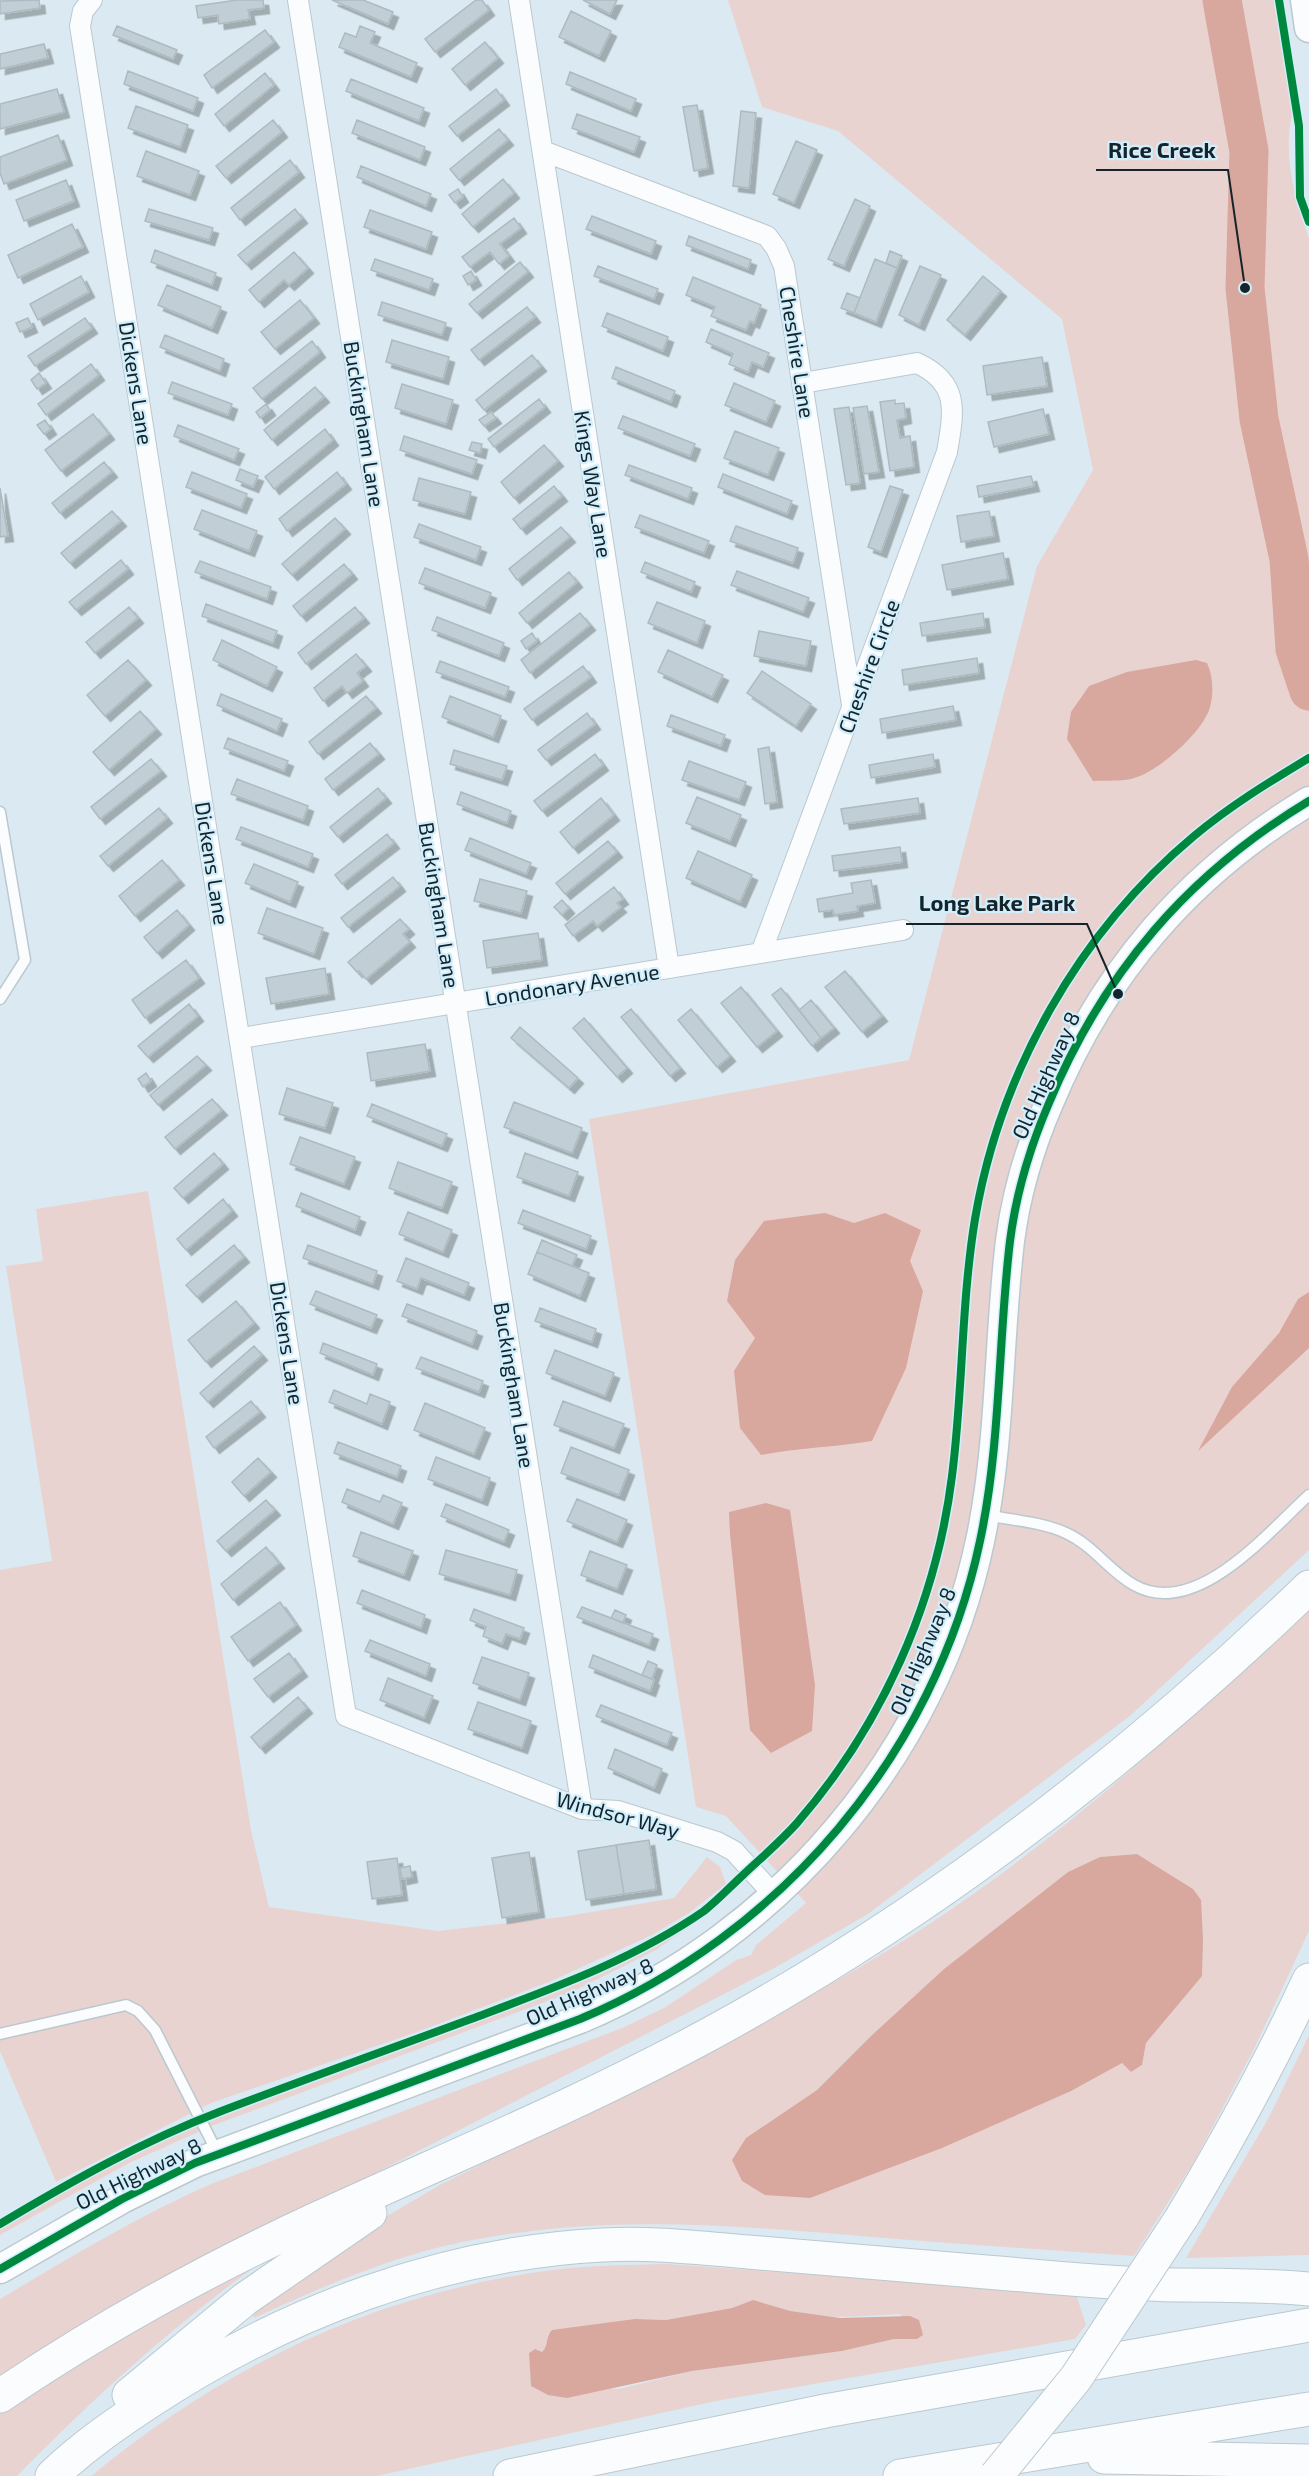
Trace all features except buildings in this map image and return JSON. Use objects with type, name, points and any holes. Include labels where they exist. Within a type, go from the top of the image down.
[{"type":"highway","points":[[50,2476],[72,2449],[174,2355],[254,2292],[318,2247],[394,2198],[451,2165],[705,2036],[809,1977],[920,1906],[1028,1829],[1132,1748],[1232,1661],[1309,1587]]},
{"type":"highway","points":[[1001,2467],[1076,2378],[1182,2217],[1226,2143],[1278,2046],[1309,1980]]},
{"type":"highway","points":[[0,2396],[96,2335],[201,2276],[310,2222],[553,2113]]},
{"type":"highway","points":[[50,2476],[122,2420],[181,2381],[242,2347],[305,2317],[371,2291],[506,2254],[605,2244],[689,2247],[1039,2277],[1174,2285],[1250,2284],[1309,2289]]},
{"type":"highway","points":[[510,2476],[793,2417],[1309,2325]]},
{"type":"highway","points":[[1001,2467],[1309,2409]]},
{"type":"highway","points":[[900,2476],[1001,2467],[1309,2461]]},
{"type":"street","name":"Buckingham Lane","points":[[298,0],[582,1809]]},
{"type":"street","name":"Kings Way Lane","points":[[519,0],[669,968]]},
{"type":"street","points":[[1305,0],[1309,28]]},
{"type":"street","name":"Dickens Lane","points":[[87,5],[81,32],[346,1716]]},
{"type":"street","name":"Cheshire Lane","points":[[543,151],[767,236],[776,248],[784,266],[852,708]]},
{"type":"street","name":"Cheshire Circle","points":[[761,953],[947,452],[954,416],[948,387],[931,370],[917,363],[803,383]]},
{"type":"street","name":"Old Highway 8","points":[[0,2269],[122,2199],[218,2154],[610,2006],[697,1958],[807,1865],[838,1830],[879,1777],[908,1731],[931,1686],[959,1616],[974,1566],[985,1515],[1010,1236],[1020,1187],[1035,1136],[1067,1062],[1089,1018],[1133,954],[1169,913],[1229,855],[1261,831],[1309,801]]},
{"type":"street","points":[[761,953],[903,930]]},
{"type":"street","name":"Londonary Avenue","points":[[241,1038],[761,953]]},
{"type":"street","name":"Windsor Way","points":[[346,1716],[582,1809],[618,1811],[717,1842],[734,1851],[774,1895]]},
{"type":"lane","points":[[0,812],[25,960],[0,999]]},
{"type":"lane","points":[[985,1515],[1064,1532],[1090,1548],[1134,1586],[1150,1592],[1174,1592],[1212,1580],[1230,1567],[1309,1495]]},
{"type":"lane","points":[[0,2034],[126,2005],[138,2011],[154,2030],[218,2154]]},
{"type":"shaded area","points":[[728,0],[1274,0],[1293,110],[1289,143],[1291,175],[1309,238],[1309,1550],[1131,1715],[868,1914],[771,1970],[286,2219],[0,2380],[0,2299],[52,2268],[130,2224],[211,2184],[622,2028],[664,2008],[736,1960],[751,1955],[756,1945],[806,1903],[726,1816],[696,1807],[589,1119],[909,1060],[1037,566],[1093,470],[1062,319],[838,131],[762,107]]},
{"type":"shaded area","points":[[1196,660],[1207,663],[1212,679],[1212,696],[1206,717],[1190,738],[1167,759],[1144,774],[1124,780],[1093,781],[1067,739],[1071,712],[1089,686],[1127,672]]},
{"type":"shaded area","points":[[148,1191],[251,1830],[269,1907],[438,1931],[562,1917],[674,1898],[707,1857],[720,1867],[726,1884],[689,1913],[652,1935],[549,1982],[417,2032],[211,2103],[56,2182],[0,2051],[0,1570],[52,1561],[6,1266],[43,1261],[36,1209]]},
{"type":"shaded area","points":[[825,1213],[854,1223],[885,1213],[921,1230],[910,1261],[923,1291],[906,1368],[872,1441],[761,1455],[740,1428],[734,1371],[755,1338],[727,1301],[735,1260],[764,1221]]},
{"type":"shaded area","points":[[1309,1292],[1309,1348],[1198,1451],[1232,1387],[1279,1333],[1298,1299]]},
{"type":"shaded area","points":[[766,1503],[790,1510],[815,1685],[812,1731],[771,1753],[750,1730],[729,1512]]},
{"type":"shaded area","points":[[1309,1607],[1309,1931],[1254,2049],[1195,2160],[1134,2256],[716,2226],[665,2224],[563,2228],[511,2234],[432,2249],[380,2265],[254,2318],[248,2306],[382,2219],[438,2186],[786,2008],[857,1969],[925,1927],[1006,1871],[1096,1800]],"holes":[[[1137,1854],[1193,1889],[1202,1975],[1146,2043],[1142,2065],[1131,2072],[1122,2063],[746,2138],[817,2090],[871,2036],[944,1969],[1068,1872],[1100,1857]]]},
{"type":"shaded area","points":[[1137,1854],[1193,1889],[1201,1900],[1203,1939],[1202,1976],[1146,2043],[1142,2065],[1131,2072],[1122,2063],[1071,2091],[942,2148],[810,2198],[765,2195],[742,2181],[732,2160],[746,2138],[817,2090],[871,2036],[944,1969],[1068,1872],[1100,1857]]},
{"type":"shaded area","points":[[724,1895],[726,1896],[714,1910],[656,1950],[572,1992],[214,2125],[129,2163],[0,2235],[0,2227],[156,2142],[210,2118],[488,2018],[597,1973],[699,1918]]},
{"type":"shaded area","points":[[1309,2035],[1309,2255],[1186,2258],[1268,2119]]},
{"type":"shaded area","points":[[260,2263],[134,2364],[17,2476],[0,2476],[0,2407],[68,2365]]},
{"type":"shaded area","points":[[668,2264],[1076,2294],[1086,2325],[1075,2339],[716,2401],[377,2476],[91,2476],[194,2401],[248,2369],[303,2341],[361,2317],[481,2282],[560,2269]],"holes":[[[751,2301],[768,2308],[824,2316],[900,2314],[917,2339],[894,2339],[842,2351],[692,2371],[619,2389],[531,2386],[529,2353],[535,2349],[542,2352],[547,2347],[548,2334],[635,2319],[666,2320],[732,2308]]]},
{"type":"shaded area","points":[[753,2300],[790,2311],[840,2318],[910,2316],[919,2320],[923,2335],[917,2339],[894,2339],[842,2351],[692,2371],[567,2398],[548,2395],[531,2386],[529,2353],[535,2349],[542,2352],[552,2330],[635,2319],[666,2320],[732,2308]]},
{"type":"waterway","points":[[1222,0],[1249,151],[1245,288],[1259,419],[1289,559],[1295,649],[1309,691]]},
{"type":"cycle path","points":[[1279,0],[1299,126],[1300,197],[1309,222]]},
{"type":"cycle path","points":[[0,2224],[107,2163],[191,2123],[531,1996],[620,1959],[704,1911],[797,1823],[855,1745],[879,1704],[900,1661],[933,1570],[952,1476],[967,1283],[975,1219],[987,1164],[1004,1111],[1025,1059],[1051,1008],[1081,961],[1115,916],[1153,874],[1194,836],[1222,815],[1309,758]]},
{"type":"cycle path","points":[[0,2269],[122,2199],[195,2163],[580,2019],[653,1983],[721,1939],[783,1887],[838,1829],[886,1764],[927,1694],[958,1620],[980,1541],[987,1504],[996,1429],[1006,1279],[1013,1223],[1025,1171],[1049,1103],[1095,1011],[1123,970],[1154,931],[1188,894],[1225,861],[1265,830],[1309,801]]},
{"type":"place","name":"Rice Creek","points":[[1245,288]]},
{"type":"place","name":"Long Lake Park","points":[[1118,994]]}]
